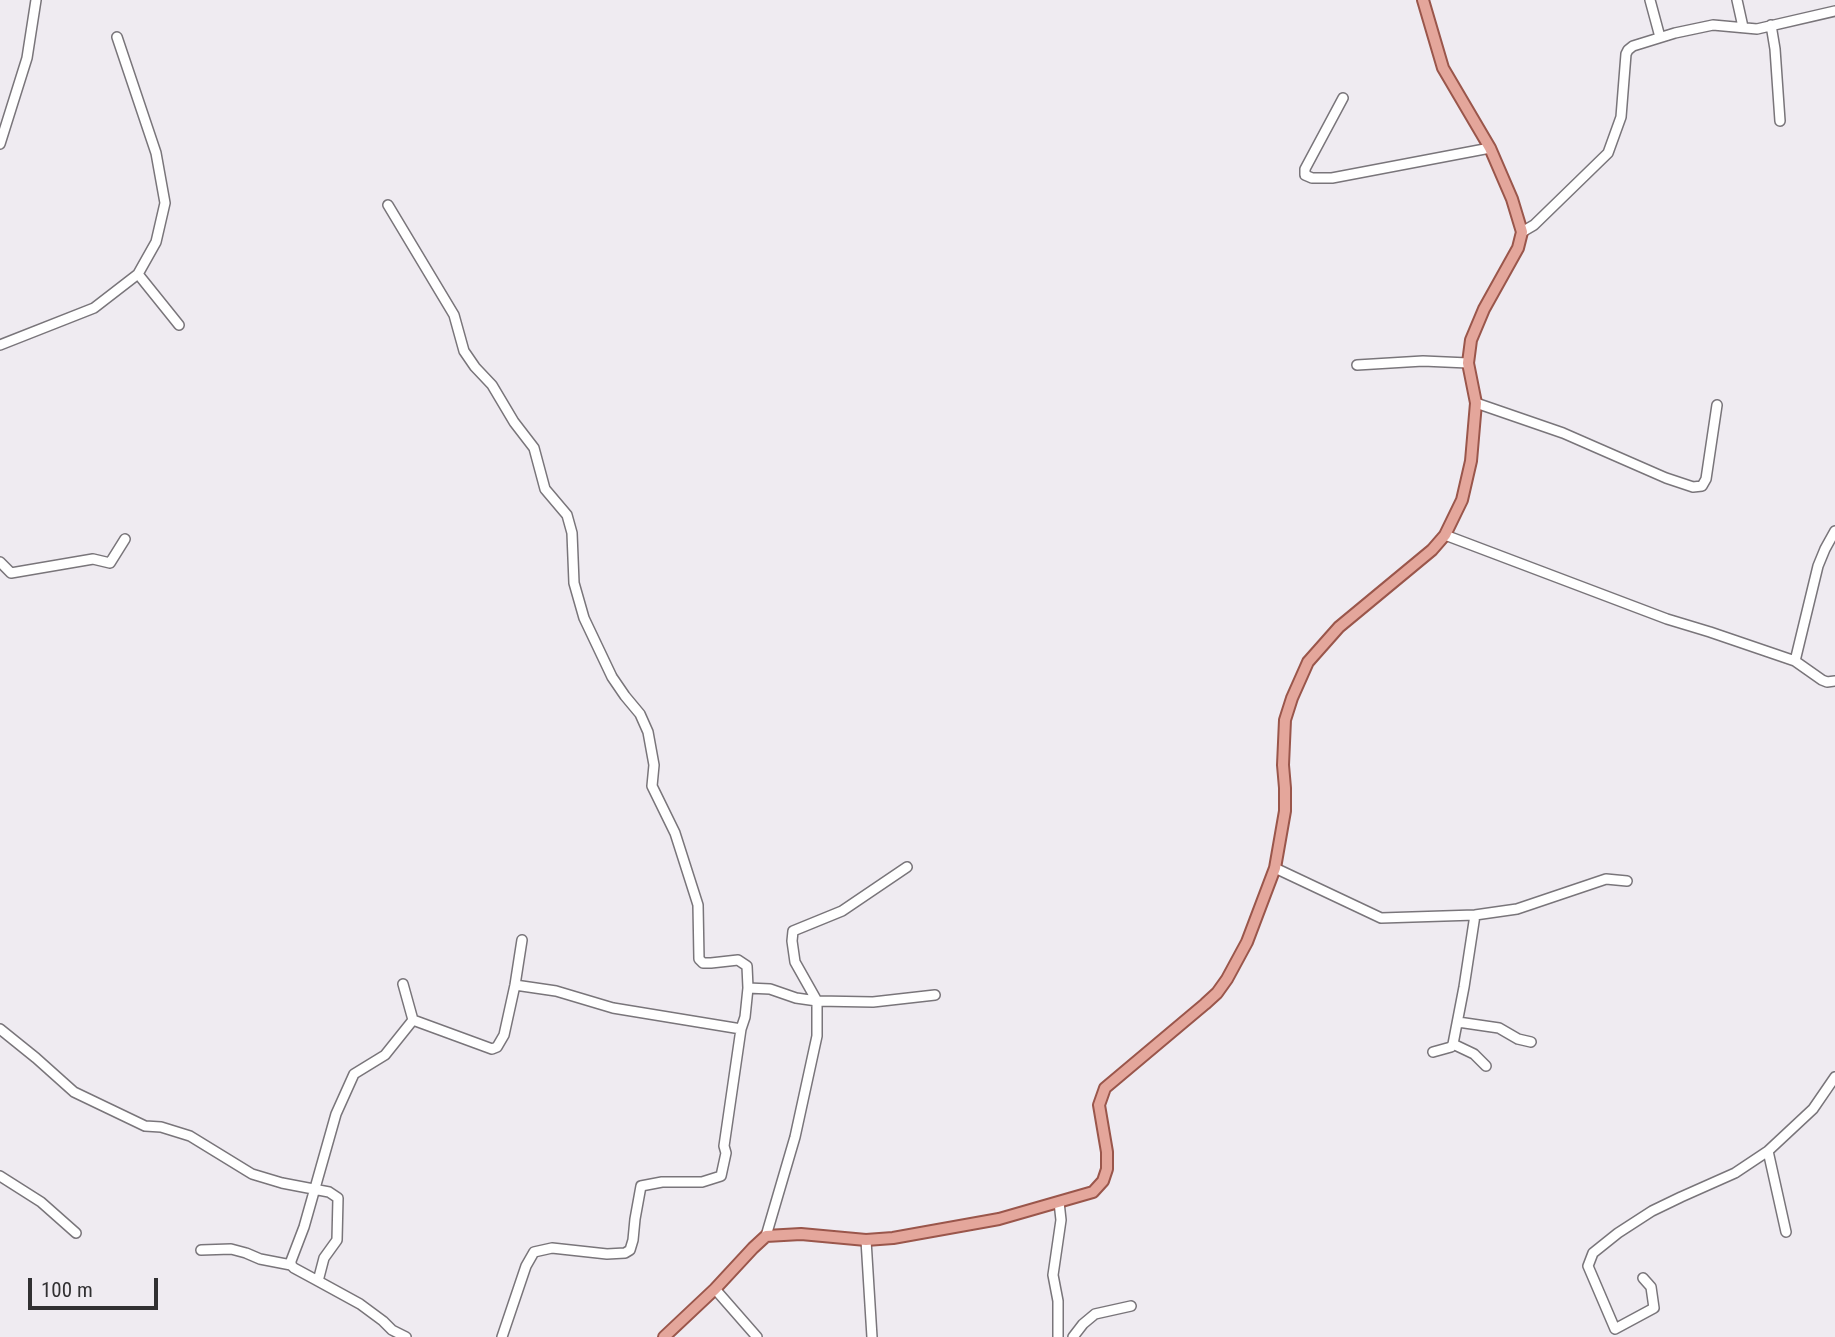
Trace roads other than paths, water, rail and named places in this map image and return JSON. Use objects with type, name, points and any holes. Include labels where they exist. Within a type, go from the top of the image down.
[{"type":"main road","points":[[664,1337],[766,1236],[801,1234],[866,1240],[893,1237],[999,1219],[1094,1192],[1103,1181],[1107,1170],[1100,1105],[1105,1088],[1217,993],[1227,979],[1247,942],[1275,868],[1285,811],[1285,720],[1292,698],[1308,662],[1339,627],[1432,550],[1445,535],[1462,500],[1471,461],[1476,403],[1468,363],[1471,341],[1484,309],[1518,248],[1522,232],[1513,199],[1490,148],[1443,68],[1423,0]]},
{"type":"street","points":[[0,144],[27,58],[36,0]]},
{"type":"street","points":[[1650,0],[1660,37]]},
{"type":"street","points":[[1737,0],[1743,27]]},
{"type":"street","points":[[1522,232],[1534,225],[1608,153],[1621,117],[1628,50],[1633,46],[1713,25],[1758,29],[1835,11]]},
{"type":"street","points":[[1771,25],[1780,121]]},
{"type":"street","points":[[0,345],[94,307],[138,274],[156,242],[166,203],[156,153],[117,37]]},
{"type":"street","points":[[1343,98],[1305,169],[1305,175],[1312,178],[1332,178],[1490,148]]},
{"type":"street","points":[[388,205],[454,315],[464,351],[492,385],[513,422],[534,448],[545,489],[567,515],[572,533],[574,583],[584,618],[612,677],[640,713],[648,732],[654,765],[652,786],[676,833],[698,905],[699,959],[703,963],[718,964],[738,960],[747,966],[745,1017],[741,1029],[721,1176],[702,1182],[662,1182],[640,1186],[633,1240],[630,1250],[625,1253],[607,1254],[552,1248],[534,1251],[526,1266],[502,1337]]},
{"type":"street","points":[[138,274],[179,325]]},
{"type":"street","points":[[1357,365],[1423,361],[1468,363]]},
{"type":"street","points":[[1476,403],[1563,433],[1693,487],[1702,486],[1706,479],[1717,405]]},
{"type":"street","points":[[1796,661],[1818,566],[1835,531]]},
{"type":"street","points":[[1445,535],[1667,619],[1796,661],[1822,680],[1835,681]]},
{"type":"street","points":[[0,562],[11,573],[93,559],[110,563],[125,539]]},
{"type":"street","points":[[766,1236],[795,1137],[817,1036],[817,1001],[795,962],[793,931],[842,911],[907,867]]},
{"type":"street","points":[[1275,868],[1381,918],[1475,915],[1517,909],[1606,879],[1627,881]]},
{"type":"street","points":[[1433,1052],[1453,1044],[1475,915]]},
{"type":"street","points":[[413,1020],[492,1049],[496,1047],[504,1035],[522,940]]},
{"type":"street","points":[[403,984],[413,1020]]},
{"type":"street","points":[[515,985],[556,992],[613,1008],[741,1029]]},
{"type":"street","points":[[748,988],[769,989],[796,998],[817,1001],[873,1002],[935,995]]},
{"type":"street","points":[[291,1265],[336,1114],[354,1074],[385,1055],[413,1020]]},
{"type":"street","points":[[1458,1022],[1499,1028],[1518,1039],[1531,1042]]},
{"type":"street","points":[[0,1029],[74,1093],[145,1126],[161,1127],[191,1136],[253,1174],[332,1194],[338,1198],[337,1240],[324,1258],[318,1281]]},
{"type":"street","points":[[1453,1044],[1474,1054],[1486,1066]]},
{"type":"street","points":[[1643,1278],[1651,1287],[1654,1308],[1616,1333],[1588,1266],[1593,1253],[1653,1211],[1735,1173],[1768,1151],[1813,1109],[1835,1077]]},
{"type":"street","points":[[1768,1151],[1786,1232]]},
{"type":"street","points":[[0,1176],[41,1202],[76,1233]]},
{"type":"street","points":[[1058,1337],[1058,1301],[1053,1275],[1061,1220],[1059,1202]]},
{"type":"street","points":[[866,1240],[872,1337]]},
{"type":"street","points":[[201,1250],[231,1249],[260,1259],[291,1265],[360,1304],[392,1330],[406,1337]]},
{"type":"street","points":[[715,1289],[757,1337]]},
{"type":"street","points":[[1073,1337],[1095,1314],[1131,1306]]}]
